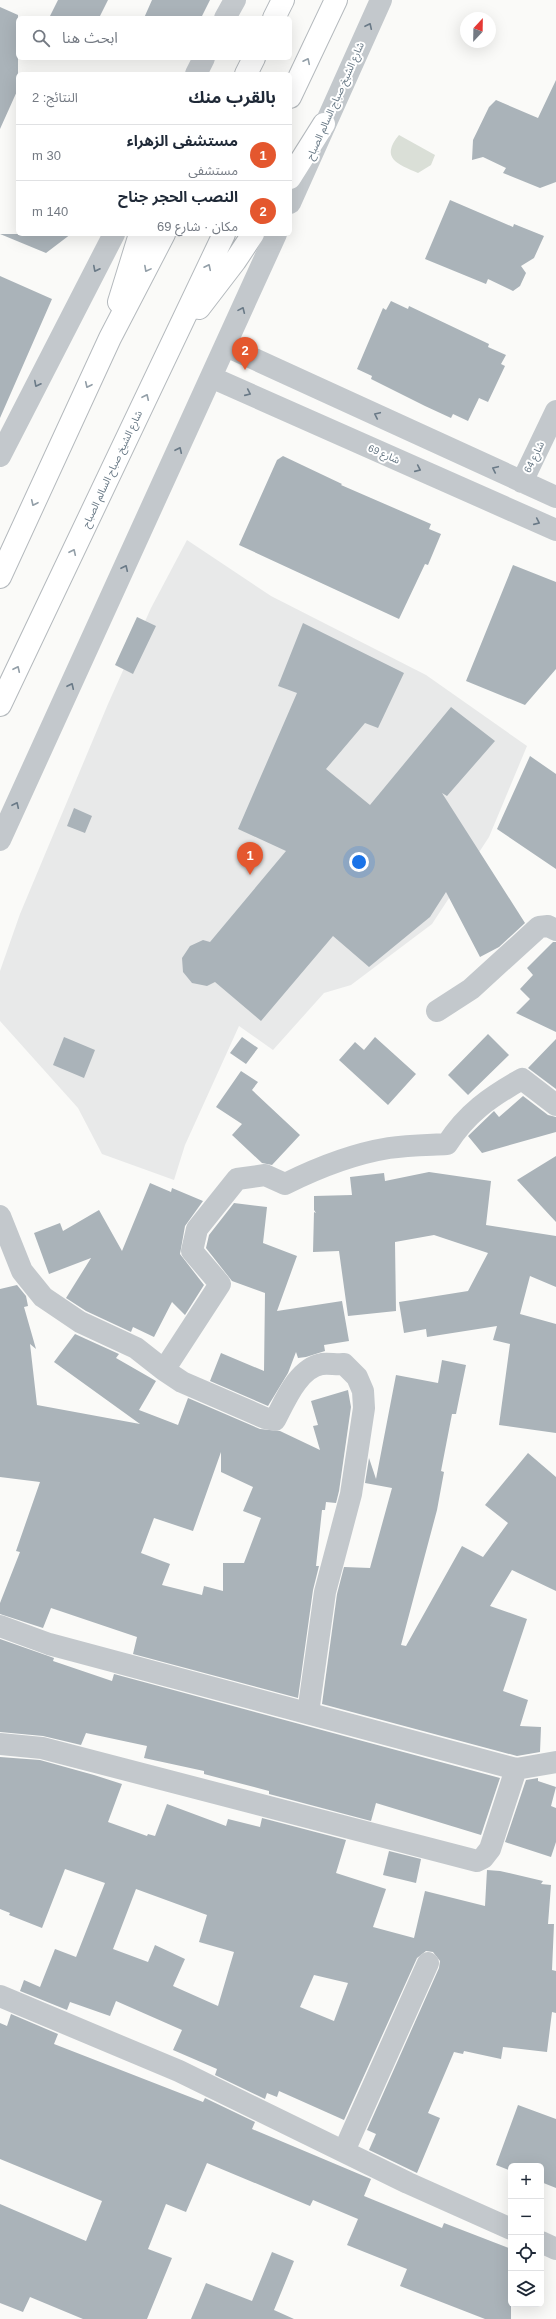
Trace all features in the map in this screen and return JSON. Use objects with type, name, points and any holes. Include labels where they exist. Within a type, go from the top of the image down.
[{"type":"highway","points":[[275,16],[283,0]]},
{"type":"highway","points":[[292,92],[336,0]]},
{"type":"highway","points":[[247,72],[253,60]]},
{"type":"highway","points":[[292,175],[324,124]]},
{"type":"highway","points":[[110,338],[139,236]]},
{"type":"highway","points":[[0,577],[110,338],[163,236]]},
{"type":"highway","name":"شارع الشيخ صباح السالم الصباح","points":[[0,705],[223,236]]},
{"type":"highway","points":[[176,335],[204,302],[252,236]]},
{"type":"street","points":[[226,16],[235,0]]},
{"type":"street","name":"شارع الشيخ صباح السالم الصباح","points":[[292,198],[324,124],[381,0]]},
{"type":"street","points":[[197,72],[203,60]]},
{"type":"street","points":[[0,456],[113,236]]},
{"type":"street","points":[[0,840],[212,378],[275,236]]},
{"type":"street","points":[[226,346],[556,497]]},
{"type":"street","name":"شارع 69","points":[[212,378],[556,530]]},
{"type":"street","name":"شارع 64","points":[[522,482],[556,411]]},
{"type":"street","points":[[437,1011],[471,989],[539,927],[548,926],[556,930]]},
{"type":"street","points":[[164,1370],[220,1284],[192,1251],[197,1229],[237,1179],[265,1175],[285,1184],[313,1170],[357,1156],[389,1148],[447,1144],[460,1124],[493,1095],[522,1079],[556,1105]]},
{"type":"street","points":[[0,1216],[22,1271],[43,1297],[80,1322],[136,1348],[182,1382],[275,1420],[286,1398],[307,1369],[323,1364],[344,1364],[357,1377],[363,1391],[364,1408],[351,1494],[325,1592],[308,1713]]},
{"type":"street","points":[[0,1626],[49,1644],[516,1769],[556,1762]]},
{"type":"street","points":[[0,1744],[42,1748],[477,1861],[483,1858],[490,1848],[516,1769]]},
{"type":"street","points":[[344,2151],[428,1964]]},
{"type":"street","points":[[0,1996],[179,2071],[408,2183],[508,2228]]},
{"type":"street","points":[[544,2243],[556,2249]]},
{"type":"shaded area","points":[[399,135],[435,155],[431,165],[418,173],[398,163],[391,155],[391,149]]},
{"type":"shaded area","points":[[187,540],[271,596],[426,675],[527,746],[489,837],[432,924],[351,985],[324,993],[273,1050],[239,1026],[185,1145],[174,1180],[102,1154],[78,1108],[0,1021],[0,971],[20,914],[108,704],[151,608]]},
{"type":"building","points":[[58,0],[108,0],[100,16],[50,16]]},
{"type":"building","points":[[152,0],[210,0],[202,16],[145,16]]},
{"type":"building","points":[[0,7],[18,15],[16,16],[16,60],[18,60],[18,72],[16,72],[16,93],[0,129]]},
{"type":"building","points":[[556,80],[556,182],[540,188],[503,173],[506,168],[483,157],[472,160],[473,140],[489,107],[496,100],[538,118]]},
{"type":"building","points":[[450,200],[513,227],[514,224],[544,236],[534,258],[521,266],[526,273],[520,286],[513,291],[488,279],[486,284],[425,259]]},
{"type":"building","points":[[0,234],[16,234],[16,236],[68,236],[46,253]]},
{"type":"building","points":[[0,276],[52,299],[0,418]]},
{"type":"building","points":[[391,301],[408,309],[409,306],[489,344],[488,347],[506,355],[501,364],[505,366],[488,402],[479,398],[468,421],[453,414],[451,418],[425,406],[371,379],[372,376],[357,369],[383,308],[386,310]]},
{"type":"building","points":[[283,456],[342,484],[341,485],[431,524],[429,529],[441,534],[428,565],[425,564],[399,619],[239,545],[277,460]]},
{"type":"building","points":[[513,565],[556,582],[556,669],[525,705],[466,681]]},
{"type":"building","points":[[137,617],[156,626],[133,674],[115,665]]},
{"type":"building","points":[[303,623],[404,673],[378,728],[365,723],[326,769],[370,805],[451,707],[495,741],[447,796],[442,793],[525,923],[499,947],[480,957],[446,892],[430,917],[369,967],[333,936],[261,1021],[215,982],[207,986],[192,983],[183,972],[182,958],[190,946],[203,940],[210,942],[286,851],[238,829],[297,693],[278,686]]},
{"type":"building","points":[[530,756],[556,774],[556,869],[497,829]]},
{"type":"building","points":[[74,808],[92,816],[85,833],[67,826]]},
{"type":"building","points":[[553,942],[556,942],[556,1032],[516,1013],[530,999],[520,989],[533,975],[527,968]]},
{"type":"building","points":[[488,1034],[509,1055],[468,1095],[448,1075]]},
{"type":"building","points":[[64,1037],[95,1050],[84,1078],[53,1065]]},
{"type":"building","points":[[242,1037],[258,1048],[246,1064],[230,1053]]},
{"type":"building","points":[[375,1037],[416,1074],[388,1105],[339,1060],[355,1042],[364,1050]]},
{"type":"building","points":[[556,1039],[556,1089],[528,1068]]},
{"type":"building","points":[[241,1071],[258,1082],[252,1090],[300,1135],[272,1165],[262,1163],[232,1135],[242,1124],[216,1107]]},
{"type":"building","points":[[523,1096],[548,1115],[556,1117],[556,1132],[482,1153],[468,1136],[494,1111],[499,1117]]},
{"type":"building","points":[[556,1156],[556,1222],[517,1180]]},
{"type":"building","points":[[429,1172],[491,1181],[486,1225],[556,1236],[556,1287],[530,1276],[520,1314],[556,1324],[556,1433],[499,1425],[510,1344],[493,1340],[497,1326],[427,1337],[426,1329],[404,1333],[399,1302],[468,1291],[488,1253],[434,1235],[395,1242],[396,1311],[348,1316],[339,1251],[313,1252],[314,1212],[316,1213],[314,1210],[314,1196],[352,1195],[350,1177],[384,1173],[385,1181]]},
{"type":"building","points":[[150,1183],[171,1192],[172,1188],[203,1201],[185,1226],[180,1254],[204,1285],[185,1315],[172,1302],[154,1337],[133,1327],[131,1332],[86,1311],[66,1298],[91,1258],[49,1274],[34,1233],[60,1223],[63,1231],[99,1210],[122,1251]]},
{"type":"building","points":[[234,1203],[267,1207],[263,1243],[297,1256],[277,1311],[342,1301],[349,1341],[324,1345],[325,1351],[306,1357],[298,1358],[296,1352],[288,1373],[268,1406],[210,1381],[221,1353],[264,1371],[265,1293],[232,1281],[206,1248],[209,1235]]},
{"type":"building","points":[[17,1285],[26,1296],[28,1306],[24,1307],[36,1349],[30,1344],[37,1405],[140,1424],[54,1362],[75,1334],[119,1354],[116,1358],[156,1381],[139,1410],[178,1425],[188,1398],[260,1429],[280,1431],[320,1450],[313,1426],[318,1425],[311,1401],[348,1390],[351,1407],[339,1491],[336,1503],[326,1502],[325,1510],[322,1510],[316,1566],[319,1566],[313,1590],[298,1698],[133,1654],[137,1637],[51,1608],[43,1628],[0,1614],[0,1603],[20,1552],[16,1551],[40,1482],[0,1477],[0,1289]],"holes":[[[221,1452],[221,1472],[253,1487],[243,1511],[261,1518],[244,1563],[223,1563],[223,1591],[204,1586],[202,1595],[162,1585],[170,1564],[141,1553],[154,1518],[193,1531]]]},
{"type":"building","points":[[442,1360],[466,1365],[456,1414],[452,1414],[441,1471],[444,1472],[437,1510],[401,1645],[406,1646],[462,1546],[483,1557],[508,1523],[485,1505],[528,1453],[556,1477],[556,1591],[512,1570],[490,1606],[527,1619],[503,1691],[528,1700],[520,1726],[541,1727],[540,1752],[517,1756],[322,1704],[337,1594],[344,1567],[370,1568],[392,1488],[365,1483],[369,1458],[376,1479],[396,1375],[438,1383]]},
{"type":"building","points":[[0,1639],[54,1658],[53,1661],[112,1681],[114,1674],[500,1778],[481,1835],[376,1803],[371,1821],[269,1794],[269,1791],[204,1774],[204,1771],[144,1758],[147,1746],[86,1733],[81,1745],[43,1736],[0,1732]]},
{"type":"building","points":[[0,1757],[40,1760],[122,1784],[108,1822],[147,1836],[148,1834],[155,1836],[167,1804],[226,1826],[228,1819],[260,1827],[262,1818],[346,1840],[336,1873],[386,1889],[373,1927],[414,1938],[425,1891],[485,1906],[487,1870],[500,1871],[543,1881],[541,1884],[551,1885],[548,1924],[554,1924],[552,1970],[556,1971],[556,2013],[552,2012],[547,2052],[503,2047],[501,2059],[464,2051],[463,2054],[454,2052],[428,2113],[440,2118],[417,2173],[369,2150],[376,2134],[367,2130],[439,1968],[440,1961],[433,1952],[426,1951],[417,1958],[344,2120],[279,2091],[277,2097],[267,2093],[265,2099],[215,2075],[217,2069],[173,2050],[182,2030],[116,2001],[110,2016],[70,2002],[67,2010],[20,1991],[24,1980],[40,1987],[55,1949],[76,1957],[105,1883],[65,1869],[42,1928],[9,1915],[10,1913],[0,1909]],"holes":[[[136,1889],[207,1915],[199,1942],[234,1952],[218,2006],[173,1986],[185,1959],[155,1945],[148,1962],[113,1949]],[[314,1975],[348,1983],[334,2021],[300,2007]]]},
{"type":"building","points":[[538,1778],[538,1781],[556,1787],[551,1806],[556,1808],[556,1842],[551,1857],[505,1842],[526,1780]]},
{"type":"building","points":[[389,1851],[421,1859],[416,1883],[383,1875]]},
{"type":"building","points":[[11,2014],[58,2034],[54,2044],[203,2102],[205,2098],[255,2122],[252,2129],[371,2179],[364,2196],[442,2228],[444,2223],[508,2248],[508,2307],[511,2307],[511,2319],[485,2319],[400,2286],[407,2269],[347,2245],[358,2219],[313,2200],[310,2206],[207,2163],[186,2212],[166,2204],[148,2249],[172,2258],[147,2319],[83,2319],[30,2297],[23,2312],[0,2303],[0,2204],[86,2241],[102,2201],[0,2159],[0,2023],[7,2026]]},
{"type":"building","points":[[518,2105],[556,2119],[556,2188],[544,2183],[544,2163],[508,2163],[508,2170],[496,2165]]},
{"type":"building","points":[[272,2252],[294,2261],[274,2310],[294,2319],[191,2319],[206,2283],[252,2301]]},
{"type":"place","name":"النصب الحجر جناح","points":[[245,370]]},
{"type":"place","name":"مستشفى الزهراء","points":[[250,875]]}]
